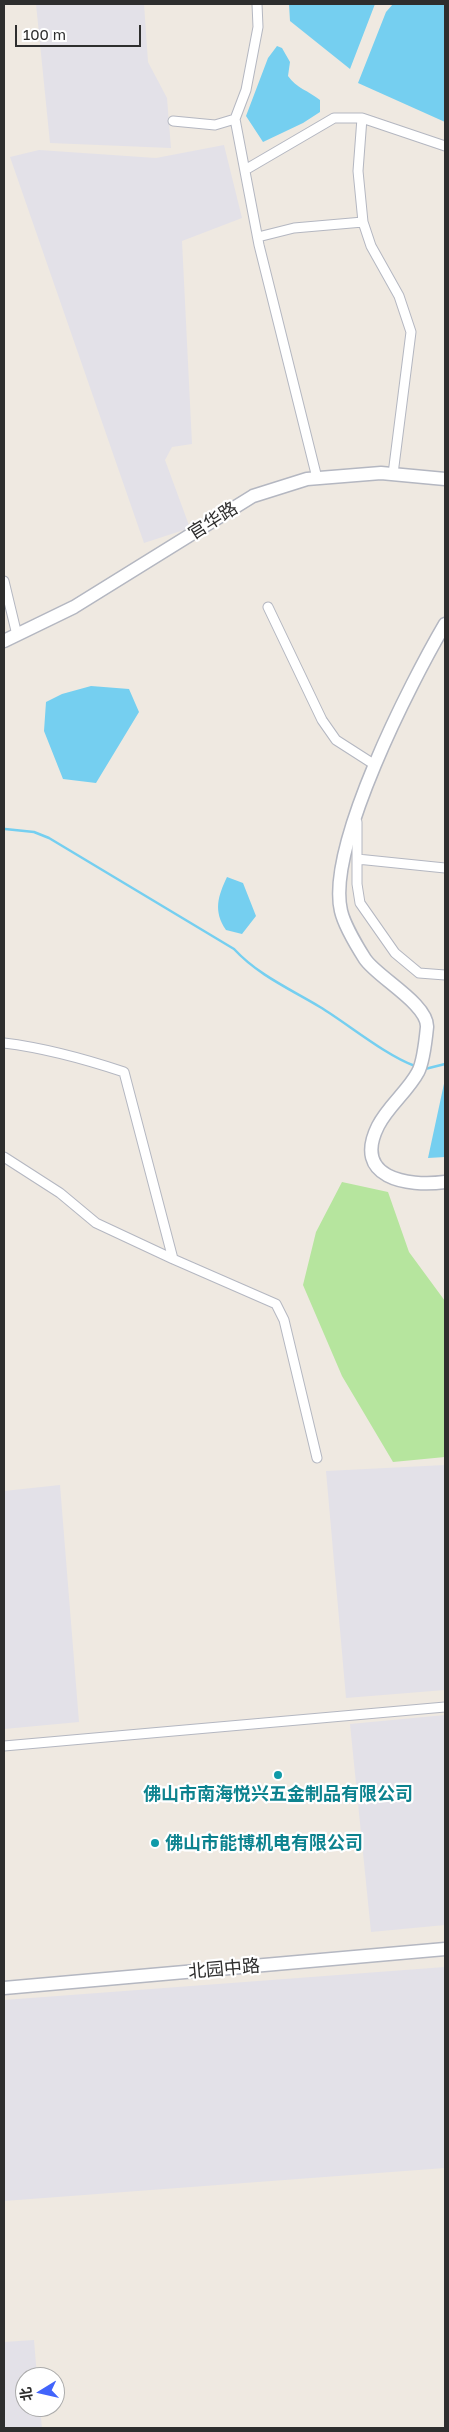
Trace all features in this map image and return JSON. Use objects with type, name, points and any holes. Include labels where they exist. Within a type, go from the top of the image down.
[{"type":"street","points":[[257,4],[258,27],[246,90],[235,119],[258,237],[317,478]]},
{"type":"street","points":[[245,170],[334,118],[362,118],[445,146]]},
{"type":"street","points":[[362,118],[358,171],[364,222],[371,246],[399,296],[411,332],[393,474]]},
{"type":"street","points":[[173,121],[214,125],[235,119]]},
{"type":"street","points":[[258,237],[294,228],[364,222]]},
{"type":"street","name":"官华路","points":[[4,641],[74,607],[254,496],[307,479],[317,478],[393,474],[445,479]]},
{"type":"street","points":[[4,581],[17,635]]},
{"type":"street","points":[[268,606],[322,720],[336,740],[375,765]]},
{"type":"street","points":[[445,624],[414,678],[375,765],[346,848],[340,887],[341,912],[366,960],[420,1010],[427,1025],[419,1068],[378,1126],[371,1155],[376,1168],[389,1178],[430,1184],[445,1182]]},
{"type":"street","points":[[356,817],[357,884],[360,903],[395,953],[418,973],[445,975]]},
{"type":"street","points":[[357,858],[445,868]]},
{"type":"street","points":[[4,1043],[31,1046],[91,1061],[124,1072],[173,1259]]},
{"type":"street","points":[[4,1157],[60,1193],[96,1223],[276,1304],[284,1320],[318,1458]]},
{"type":"street","points":[[4,1746],[445,1707]]},
{"type":"street","name":"北园中路","points":[[4,1980],[445,1941]]},
{"type":"street","name":"北园中路","points":[[4,1988],[445,1949]]},
{"type":"shaded area","points":[[36,4],[144,4],[148,62],[167,98],[171,148],[50,143]]},
{"type":"shaded area","points":[[224,145],[242,218],[182,241],[192,444],[172,447],[165,460],[190,528],[144,543],[10,157],[39,150],[156,158]]},
{"type":"shaded area","points":[[445,1465],[445,1690],[346,1698],[326,1471]]},
{"type":"shaded area","points":[[60,1485],[79,1722],[4,1729],[4,1491]]},
{"type":"shaded area","points":[[445,1715],[445,1925],[371,1932],[350,1724]]},
{"type":"shaded area","points":[[445,1967],[445,2168],[4,2201],[4,2000]]},
{"type":"shaded area","points":[[34,2340],[36,2367],[15,2367],[15,2417],[41,2417],[42,2428],[4,2428],[4,2342]]},
{"type":"green space","points":[[342,1182],[388,1192],[409,1252],[445,1301],[445,1457],[393,1462],[342,1376],[303,1285],[316,1232]]},
{"type":"water","points":[[289,4],[375,4],[350,69],[290,21]]},
{"type":"water","points":[[393,4],[445,4],[445,122],[358,83],[386,12]]},
{"type":"water","points":[[277,46],[282,48],[290,62],[288,76],[320,100],[320,112],[303,123],[263,142],[246,116],[268,58]]},
{"type":"water","points":[[91,686],[129,689],[139,712],[96,783],[63,779],[44,731],[46,702],[62,694]]},
{"type":"water","points":[[227,877],[243,883],[256,916],[242,934],[226,930],[219,916],[219,897]]},
{"type":"water","points":[[445,1079],[445,1157],[428,1158]]},
{"type":"waterway","points":[[5,829],[34,832],[49,838],[234,949],[264,974],[320,1007],[391,1055],[415,1066]]},
{"type":"waterway","points":[[425,1069],[445,1064]]},
{"type":"place","name":"佛山市南海悦兴五金制品有限公司","points":[[278,1775]]},
{"type":"place","name":"佛山市能博机电有限公司","points":[[155,1843]]}]
